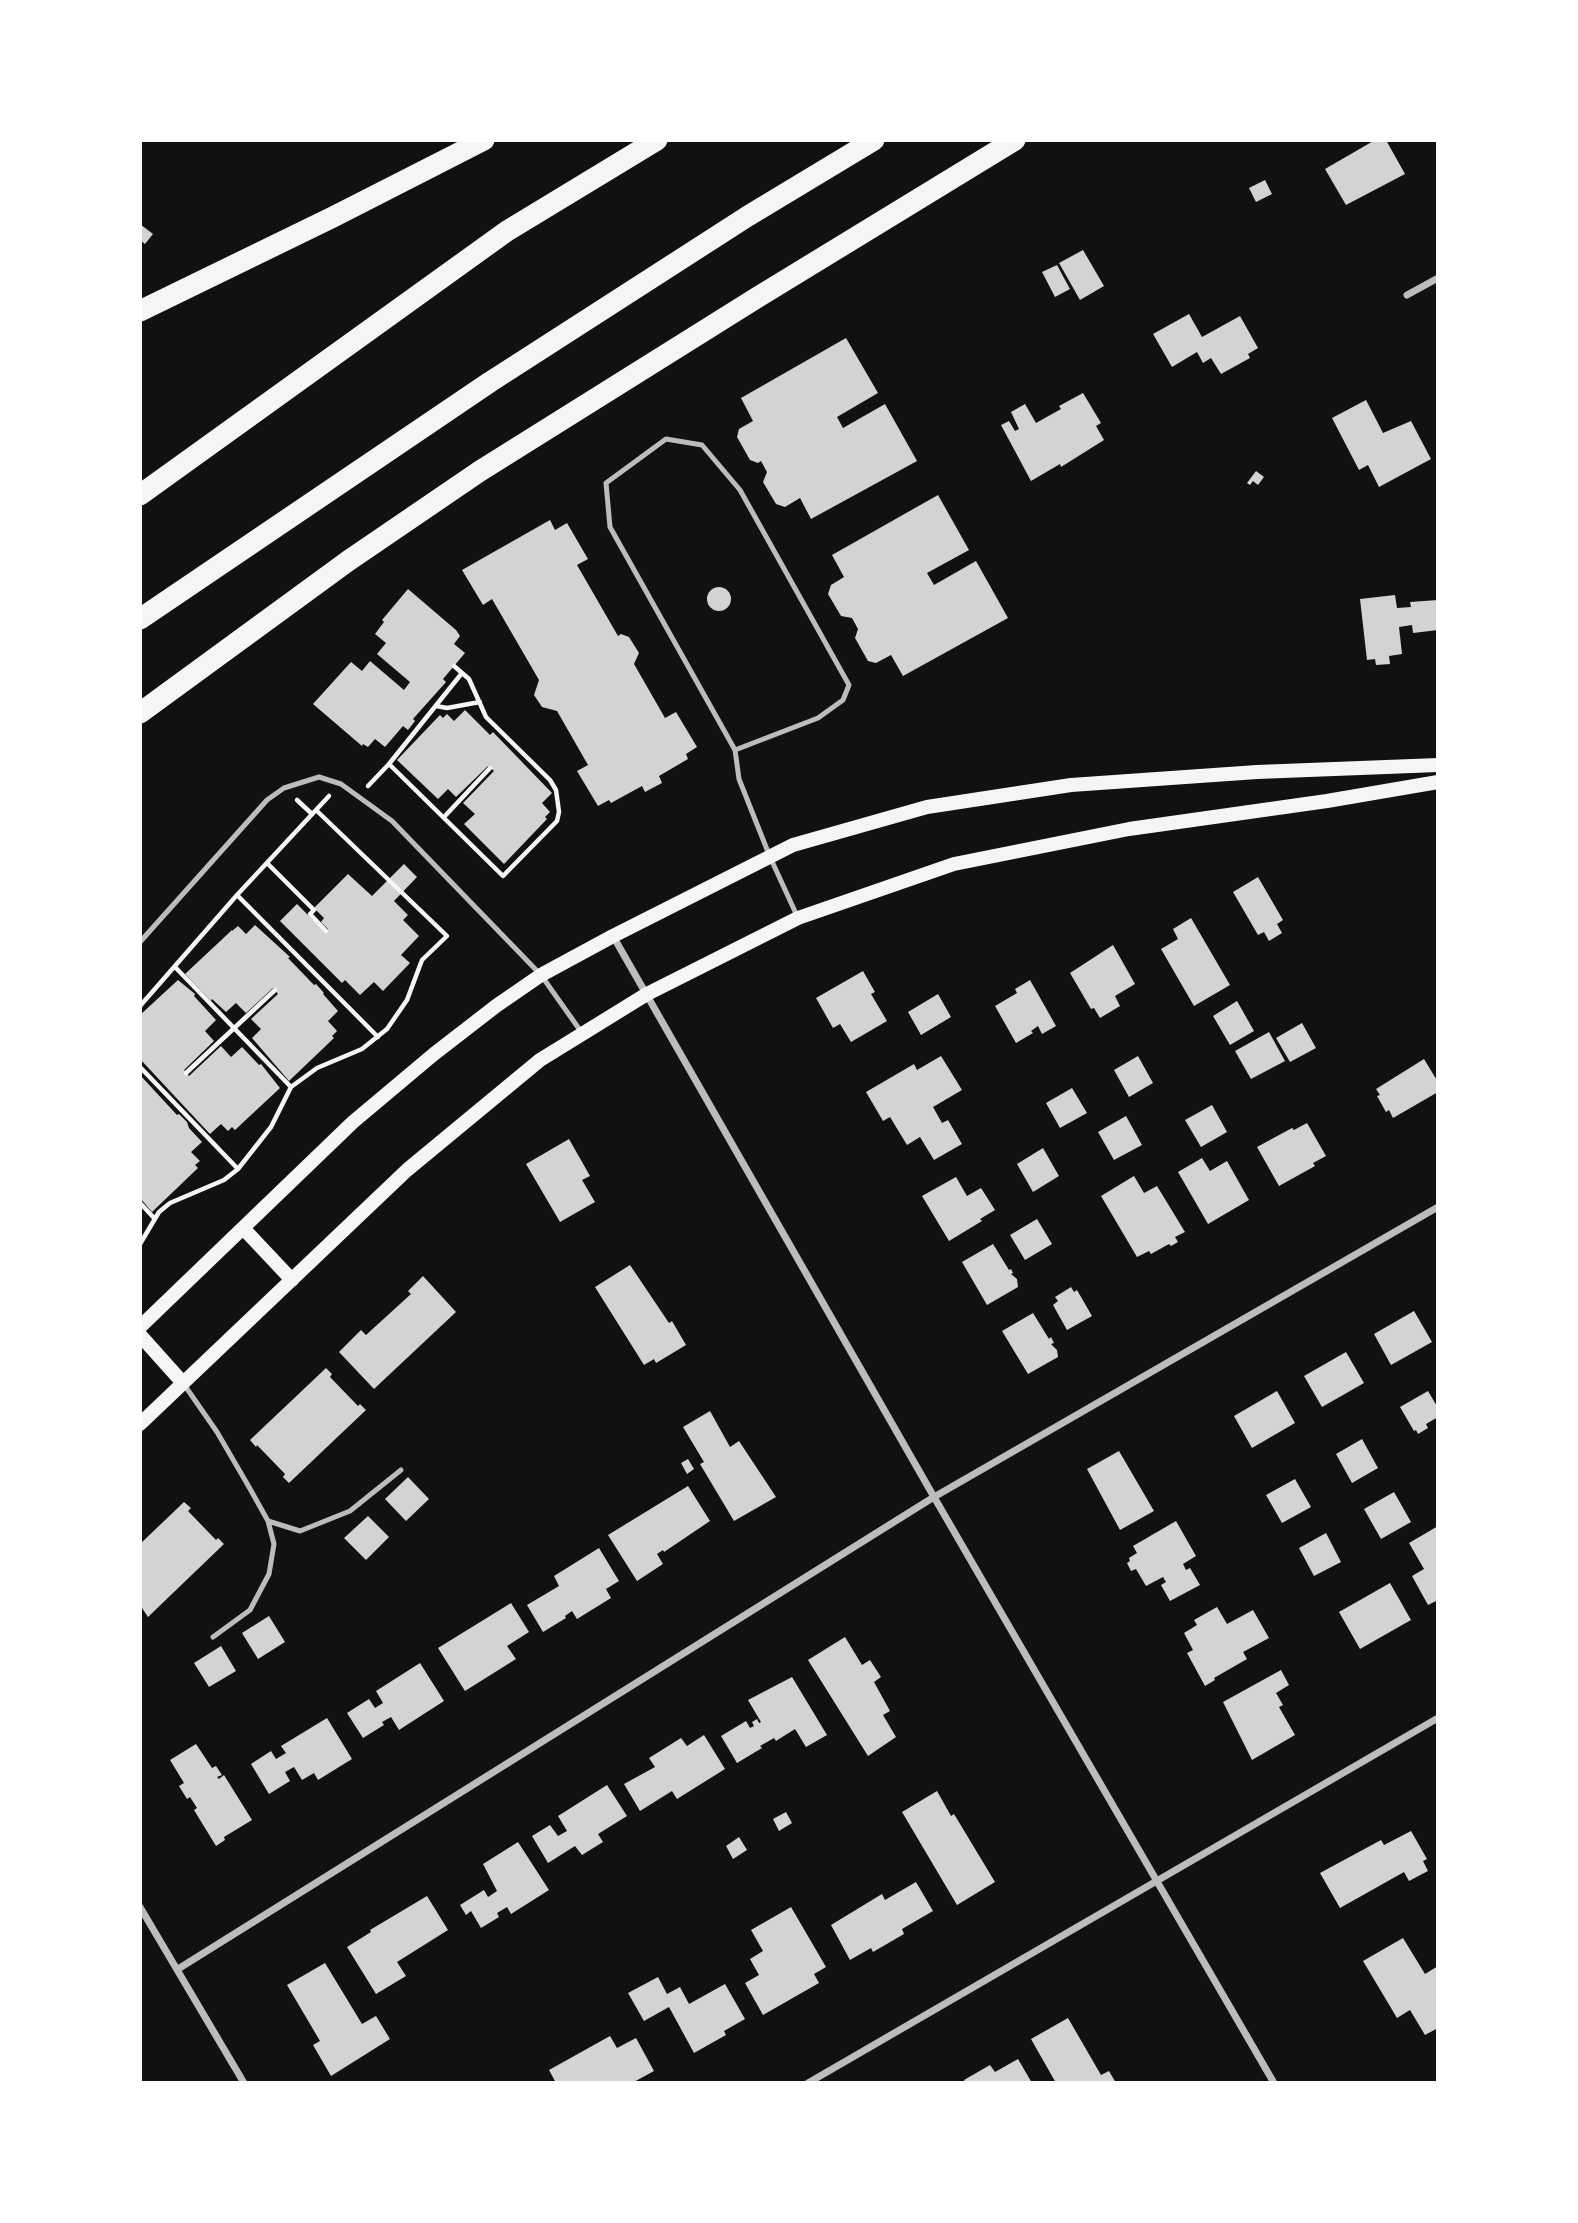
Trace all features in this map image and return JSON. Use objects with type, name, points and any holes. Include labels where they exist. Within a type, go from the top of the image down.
[{"type":"highway","points":[[140,311],[333,218],[484,140]]},
{"type":"highway","points":[[140,495],[507,231],[657,140]]},
{"type":"highway","points":[[140,619],[489,382],[748,216],[874,140]]},
{"type":"highway","points":[[140,713],[348,561],[480,471],[1015,140]]},
{"type":"main road","points":[[140,1327],[353,1122],[496,1006],[541,975],[793,845],[927,807],[1071,785],[1257,772],[1438,765]]},
{"type":"main road","points":[[140,1424],[407,1170],[540,1060],[647,994],[798,918],[954,863],[1129,829],[1438,782]]},
{"type":"main road","points":[[243,1228],[292,1280]]},
{"type":"main road","points":[[140,1335],[183,1384]]},
{"type":"street","points":[[1407,295],[1438,278]]},
{"type":"street","points":[[613,936],[934,1497],[1275,2083]]},
{"type":"street","points":[[177,1969],[934,1497],[1438,1207]]},
{"type":"street","points":[[808,2083],[1438,1718]]},
{"type":"street","points":[[140,1907],[244,2083]]},
{"type":"lane","points":[[735,750],[818,718],[843,700],[849,685],[740,490],[702,445],[666,439],[606,483],[610,527],[735,750],[739,779],[798,918]]},
{"type":"lane","points":[[140,942],[267,800],[284,788],[319,777],[341,784],[392,821],[541,975],[582,1034]]},
{"type":"lane","points":[[183,1384],[217,1432],[268,1521],[274,1545],[269,1574],[250,1610],[213,1637]]},
{"type":"lane","points":[[268,1521],[300,1531],[350,1511],[401,1470]]},
{"type":"path","points":[[390,764],[503,876],[557,821],[556,790],[550,780],[486,717],[470,679],[454,666]]},
{"type":"path","points":[[359,796],[390,764],[462,673]]},
{"type":"path","points":[[435,706],[447,708],[480,702]]},
{"type":"path","points":[[444,817],[491,768]]},
{"type":"path","points":[[140,1006],[237,895],[341,784]]},
{"type":"path","points":[[140,1244],[159,1212],[170,1203],[216,1184],[238,1169],[271,1127],[291,1087],[317,1068],[362,1049],[378,1037],[397,1017],[407,1000],[422,960],[447,936],[316,810]]},
{"type":"path","points":[[267,863],[314,910],[310,914],[326,931]]},
{"type":"path","points":[[237,895],[378,1037]]},
{"type":"path","points":[[175,967],[291,1087]]},
{"type":"path","points":[[186,1073],[275,990]]},
{"type":"path","points":[[140,1067],[238,1169]]},
{"type":"path","points":[[140,1203],[155,1219]]},
{"type":"building","points":[[1375,140],[1386,140],[1405,174],[1346,205],[1325,169]]},
{"type":"building","points":[[1265,180],[1272,194],[1256,202],[1249,188]]},
{"type":"building","points":[[140,224],[153,234],[145,244],[140,240]]},
{"type":"building","points":[[1083,250],[1104,286],[1080,300],[1059,263]]},
{"type":"building","points":[[1057,265],[1070,289],[1055,297],[1042,272]]},
{"type":"building","points":[[1189,314],[1202,337],[1240,316],[1258,348],[1248,354],[1250,358],[1221,374],[1211,358],[1203,363],[1197,352],[1172,367],[1153,334]]},
{"type":"building","points":[[846,338],[878,393],[837,417],[843,428],[885,404],[917,461],[811,519],[800,498],[785,507],[776,504],[763,482],[767,472],[761,461],[758,463],[750,460],[737,437],[739,429],[753,421],[741,398]]},
{"type":"building","points":[[1083,393],[1101,423],[1096,426],[1104,440],[1061,467],[1060,464],[1031,481],[1001,425],[1009,421],[1015,431],[1019,429],[1011,412],[1025,404],[1036,423]]},
{"type":"building","points":[[1366,400],[1383,433],[1411,421],[1431,459],[1379,487],[1368,465],[1359,470],[1332,418]]},
{"type":"building","points":[[1256,471],[1264,477],[1258,485],[1253,481],[1250,485],[1247,483]]},
{"type":"building","points":[[938,495],[969,550],[927,573],[934,585],[976,561],[1008,618],[903,676],[891,655],[876,663],[868,661],[855,638],[858,629],[852,618],[841,616],[828,594],[831,585],[844,577],[832,555]]},
{"type":"building","points":[[550,520],[555,530],[567,523],[588,559],[577,565],[618,636],[621,634],[629,637],[639,653],[634,664],[665,718],[676,712],[697,747],[686,754],[688,759],[659,776],[662,783],[645,792],[642,786],[611,803],[609,800],[598,806],[577,771],[588,765],[557,711],[542,707],[534,695],[539,680],[492,599],[483,605],[462,570]]},
{"type":"building","points":[[719,587],[730,594],[731,599],[724,610],[719,611],[708,604],[707,599],[714,588]]},
{"type":"building","points":[[408,589],[456,630],[460,636],[454,644],[465,653],[443,679],[446,682],[413,719],[415,721],[408,730],[403,726],[385,747],[375,739],[368,747],[363,744],[362,746],[313,704],[351,662],[362,671],[370,661],[404,690],[410,682],[377,654],[386,643],[375,634],[384,622],[382,620]]},
{"type":"building","points":[[1395,595],[1397,608],[1411,607],[1410,602],[1438,600],[1438,630],[1413,633],[1412,625],[1399,627],[1402,654],[1389,656],[1390,664],[1376,665],[1375,659],[1367,660],[1360,599]]},
{"type":"building","points":[[465,710],[490,735],[493,732],[552,793],[542,803],[550,812],[545,817],[547,819],[504,864],[464,824],[475,814],[463,803],[494,771],[488,766],[456,797],[448,789],[438,799],[397,760],[440,715],[443,718],[447,714],[454,721]]},
{"type":"building","points":[[404,864],[417,877],[394,901],[408,915],[403,920],[419,936],[401,955],[410,963],[383,991],[374,982],[360,995],[345,980],[342,983],[280,921],[297,904],[325,932],[328,929],[321,922],[324,918],[314,908],[348,874],[372,896]]},
{"type":"building","points":[[1258,877],[1283,920],[1277,924],[1282,933],[1269,941],[1264,932],[1258,935],[1233,892]]},
{"type":"building","points":[[1191,918],[1230,985],[1194,1006],[1161,949],[1178,939],[1173,929]]},
{"type":"building","points":[[255,925],[290,957],[288,958],[316,984],[338,1011],[328,1021],[337,1031],[332,1036],[334,1038],[289,1081],[252,1038],[261,1029],[251,1019],[278,994],[273,988],[246,1013],[236,1003],[226,1012],[212,999],[211,1001],[185,974],[232,930],[238,926],[246,934]]},
{"type":"building","points":[[1113,945],[1135,984],[1115,996],[1120,1006],[1100,1018],[1094,1008],[1091,1009],[1070,973]]},
{"type":"building","points":[[863,971],[875,992],[871,994],[887,1021],[851,1042],[840,1024],[833,1028],[816,998]]},
{"type":"building","points":[[178,980],[195,994],[216,1020],[205,1031],[214,1041],[184,1070],[189,1076],[221,1046],[231,1057],[242,1047],[261,1064],[280,1088],[235,1130],[232,1127],[228,1131],[221,1124],[210,1134],[140,1059],[140,1015]]},
{"type":"building","points":[[1030,980],[1056,1026],[1042,1034],[1038,1026],[1031,1031],[1033,1033],[1016,1043],[995,1006],[1017,993],[1015,989]]},
{"type":"building","points":[[938,994],[951,1017],[921,1035],[908,1012]]},
{"type":"building","points":[[1237,1001],[1254,1031],[1230,1045],[1213,1016]]},
{"type":"building","points":[[1302,1023],[1316,1048],[1290,1062],[1276,1038]]},
{"type":"building","points":[[1269,1032],[1285,1061],[1251,1079],[1235,1051]]},
{"type":"building","points":[[941,1056],[962,1090],[933,1107],[942,1123],[948,1120],[962,1144],[934,1160],[920,1137],[907,1145],[890,1117],[883,1121],[866,1092],[914,1064],[917,1070]]},
{"type":"building","points":[[1138,1056],[1153,1083],[1129,1097],[1114,1070]]},
{"type":"building","points":[[1424,1059],[1438,1082],[1438,1092],[1393,1118],[1389,1110],[1386,1112],[1376,1089]]},
{"type":"building","points":[[140,1075],[177,1115],[187,1122],[202,1142],[191,1152],[200,1161],[195,1165],[198,1168],[152,1212],[140,1198]]},
{"type":"building","points":[[1072,1088],[1087,1113],[1060,1128],[1046,1103]]},
{"type":"building","points":[[1212,1105],[1227,1132],[1201,1147],[1185,1120]]},
{"type":"building","points":[[1126,1116],[1142,1145],[1114,1160],[1098,1132]]},
{"type":"building","points":[[1307,1123],[1326,1156],[1313,1163],[1315,1166],[1279,1186],[1257,1147]]},
{"type":"building","points":[[569,1139],[590,1176],[582,1180],[595,1202],[560,1222],[526,1164]]},
{"type":"building","points":[[1043,1148],[1059,1176],[1033,1192],[1017,1164]]},
{"type":"building","points":[[1202,1158],[1210,1171],[1227,1161],[1249,1200],[1208,1224],[1178,1172]]},
{"type":"building","points":[[1134,1176],[1144,1193],[1157,1186],[1185,1232],[1175,1237],[1178,1242],[1171,1246],[1169,1244],[1151,1254],[1149,1251],[1137,1257],[1101,1196]]},
{"type":"building","points":[[956,1177],[967,1196],[981,1188],[995,1210],[949,1241],[922,1196]]},
{"type":"building","points":[[1037,1219],[1052,1244],[1025,1260],[1010,1235]]},
{"type":"building","points":[[993,1244],[1009,1270],[1011,1269],[1011,1274],[1017,1279],[1018,1287],[987,1305],[962,1262]]},
{"type":"building","points":[[630,1265],[669,1323],[672,1321],[686,1345],[656,1363],[654,1359],[644,1365],[595,1287]]},
{"type":"building","points":[[423,1276],[456,1312],[374,1389],[339,1352],[361,1330],[366,1335],[411,1294],[408,1291]]},
{"type":"building","points":[[1071,1287],[1074,1292],[1077,1290],[1092,1316],[1067,1330],[1053,1305],[1058,1301],[1055,1297]]},
{"type":"building","points":[[1414,1311],[1432,1342],[1391,1365],[1374,1334]]},
{"type":"building","points":[[1033,1313],[1049,1339],[1051,1337],[1054,1343],[1051,1344],[1057,1350],[1058,1357],[1028,1374],[1002,1331]]},
{"type":"building","points":[[1346,1352],[1364,1383],[1322,1407],[1304,1376]]},
{"type":"building","points":[[326,1368],[332,1374],[330,1377],[358,1406],[360,1404],[366,1410],[289,1483],[283,1477],[285,1474],[250,1440]]},
{"type":"building","points":[[1277,1391],[1295,1423],[1252,1448],[1234,1416]]},
{"type":"building","points":[[1428,1391],[1438,1408],[1438,1417],[1426,1424],[1428,1428],[1418,1434],[1400,1407]]},
{"type":"building","points":[[710,1411],[730,1447],[739,1441],[776,1497],[734,1521],[700,1464],[704,1462],[683,1427]]},
{"type":"building","points":[[1362,1439],[1378,1468],[1352,1483],[1336,1454]]},
{"type":"building","points":[[1119,1451],[1154,1511],[1120,1530],[1087,1469]]},
{"type":"building","points":[[688,1459],[694,1469],[687,1474],[681,1463]]},
{"type":"building","points":[[408,1477],[429,1499],[406,1521],[385,1499]]},
{"type":"building","points":[[1295,1479],[1311,1507],[1282,1523],[1266,1495]]},
{"type":"building","points":[[688,1486],[710,1521],[657,1554],[663,1564],[637,1581],[608,1535]]},
{"type":"building","points":[[1394,1492],[1411,1522],[1381,1539],[1364,1509]]},
{"type":"building","points":[[184,1502],[191,1508],[188,1511],[216,1540],[218,1538],[224,1544],[148,1617],[140,1605],[140,1544]]},
{"type":"building","points":[[368,1516],[389,1537],[366,1560],[344,1538]]},
{"type":"building","points":[[1176,1521],[1196,1556],[1183,1564],[1186,1570],[1190,1568],[1200,1585],[1170,1601],[1161,1585],[1166,1582],[1163,1577],[1146,1586],[1136,1569],[1131,1571],[1127,1563],[1129,1558],[1137,1553],[1133,1546]]},
{"type":"building","points":[[1438,1526],[1438,1600],[1428,1605],[1412,1576],[1424,1569],[1409,1543]]},
{"type":"building","points":[[1326,1533],[1341,1562],[1314,1576],[1299,1548]]},
{"type":"building","points":[[599,1548],[619,1581],[606,1589],[611,1598],[577,1619],[572,1611],[566,1618],[543,1632],[527,1605],[559,1586],[554,1576]]},
{"type":"building","points":[[1390,1583],[1411,1620],[1360,1649],[1339,1612]]},
{"type":"building","points":[[511,1603],[529,1632],[507,1646],[516,1659],[465,1691],[438,1648]]},
{"type":"building","points":[[1217,1607],[1227,1624],[1253,1610],[1269,1638],[1243,1652],[1247,1659],[1205,1686],[1187,1653],[1193,1650],[1184,1633],[1197,1625],[1194,1620]]},
{"type":"building","points":[[269,1616],[285,1642],[258,1659],[242,1633]]},
{"type":"building","points":[[845,1637],[862,1665],[870,1660],[881,1677],[874,1682],[890,1711],[883,1715],[896,1737],[868,1756],[808,1660]]},
{"type":"building","points":[[221,1646],[236,1671],[209,1687],[194,1663]]},
{"type":"building","points":[[420,1663],[444,1701],[399,1730],[391,1717],[382,1722],[384,1725],[363,1738],[347,1713],[369,1699],[375,1708],[383,1703],[376,1691]]},
{"type":"building","points":[[1281,1670],[1289,1685],[1276,1693],[1283,1705],[1279,1707],[1295,1735],[1252,1760],[1223,1702]]},
{"type":"building","points":[[792,1677],[827,1735],[806,1747],[795,1729],[776,1741],[774,1738],[760,1746],[762,1748],[737,1763],[721,1736],[746,1721],[750,1728],[754,1726],[752,1722],[757,1719],[761,1722],[748,1700]]},
{"type":"building","points":[[327,1718],[352,1759],[318,1780],[314,1773],[302,1780],[294,1767],[285,1772],[290,1781],[269,1794],[251,1764],[271,1751],[276,1759],[286,1753],[281,1746]]},
{"type":"building","points":[[704,1735],[725,1769],[677,1799],[672,1791],[640,1811],[624,1784],[655,1767],[649,1758],[681,1738],[687,1746]]},
{"type":"building","points":[[196,1744],[212,1768],[216,1766],[222,1775],[217,1777],[219,1779],[224,1775],[252,1820],[224,1837],[225,1840],[216,1846],[194,1810],[197,1808],[179,1786],[184,1783],[170,1760]]},
{"type":"building","points":[[607,1785],[627,1816],[598,1834],[603,1842],[582,1855],[575,1846],[548,1863],[532,1836],[550,1825],[558,1836],[567,1831],[558,1816]]},
{"type":"building","points":[[937,1791],[995,1882],[957,1905],[902,1812]]},
{"type":"building","points":[[786,1812],[792,1823],[779,1831],[773,1819]]},
{"type":"building","points":[[1411,1831],[1427,1859],[1423,1861],[1428,1871],[1409,1881],[1404,1872],[1340,1908],[1320,1873],[1381,1840],[1384,1845]]},
{"type":"building","points":[[739,1837],[747,1850],[733,1859],[726,1846]]},
{"type":"building","points":[[518,1842],[549,1890],[511,1914],[507,1907],[497,1913],[499,1917],[481,1928],[471,1911],[466,1915],[460,1905],[484,1890],[488,1897],[497,1891],[483,1864]]},
{"type":"building","points":[[916,1882],[933,1911],[902,1929],[904,1934],[873,1952],[871,1948],[850,1960],[831,1925],[882,1894],[885,1900]]},
{"type":"building","points":[[427,1896],[448,1930],[397,1962],[406,1976],[376,1994],[347,1947]]},
{"type":"building","points":[[791,1907],[826,1967],[814,1974],[819,1983],[763,2015],[745,1983],[759,1975],[750,1959],[763,1951],[751,1930]]},
{"type":"building","points":[[1403,1938],[1425,1974],[1438,1966],[1438,2028],[1425,2035],[1410,2010],[1397,2018],[1363,1961]]},
{"type":"building","points":[[325,1963],[362,2024],[376,2016],[390,2039],[331,2076],[313,2045],[320,2041],[287,1985]]},
{"type":"building","points":[[658,1977],[667,1994],[680,1987],[689,2004],[725,1984],[745,2019],[724,2031],[726,2035],[694,2053],[669,2007],[644,2021],[628,1993]]},
{"type":"building","points":[[1068,2018],[1101,2075],[1109,2071],[1116,2083],[1056,2083],[1031,2039]]},
{"type":"building","points":[[610,2036],[617,2048],[636,2038],[654,2071],[632,2083],[556,2083],[549,2070]]},
{"type":"building","points":[[1018,2059],[1032,2083],[965,2083],[964,2080],[990,2065],[995,2072]]}]
